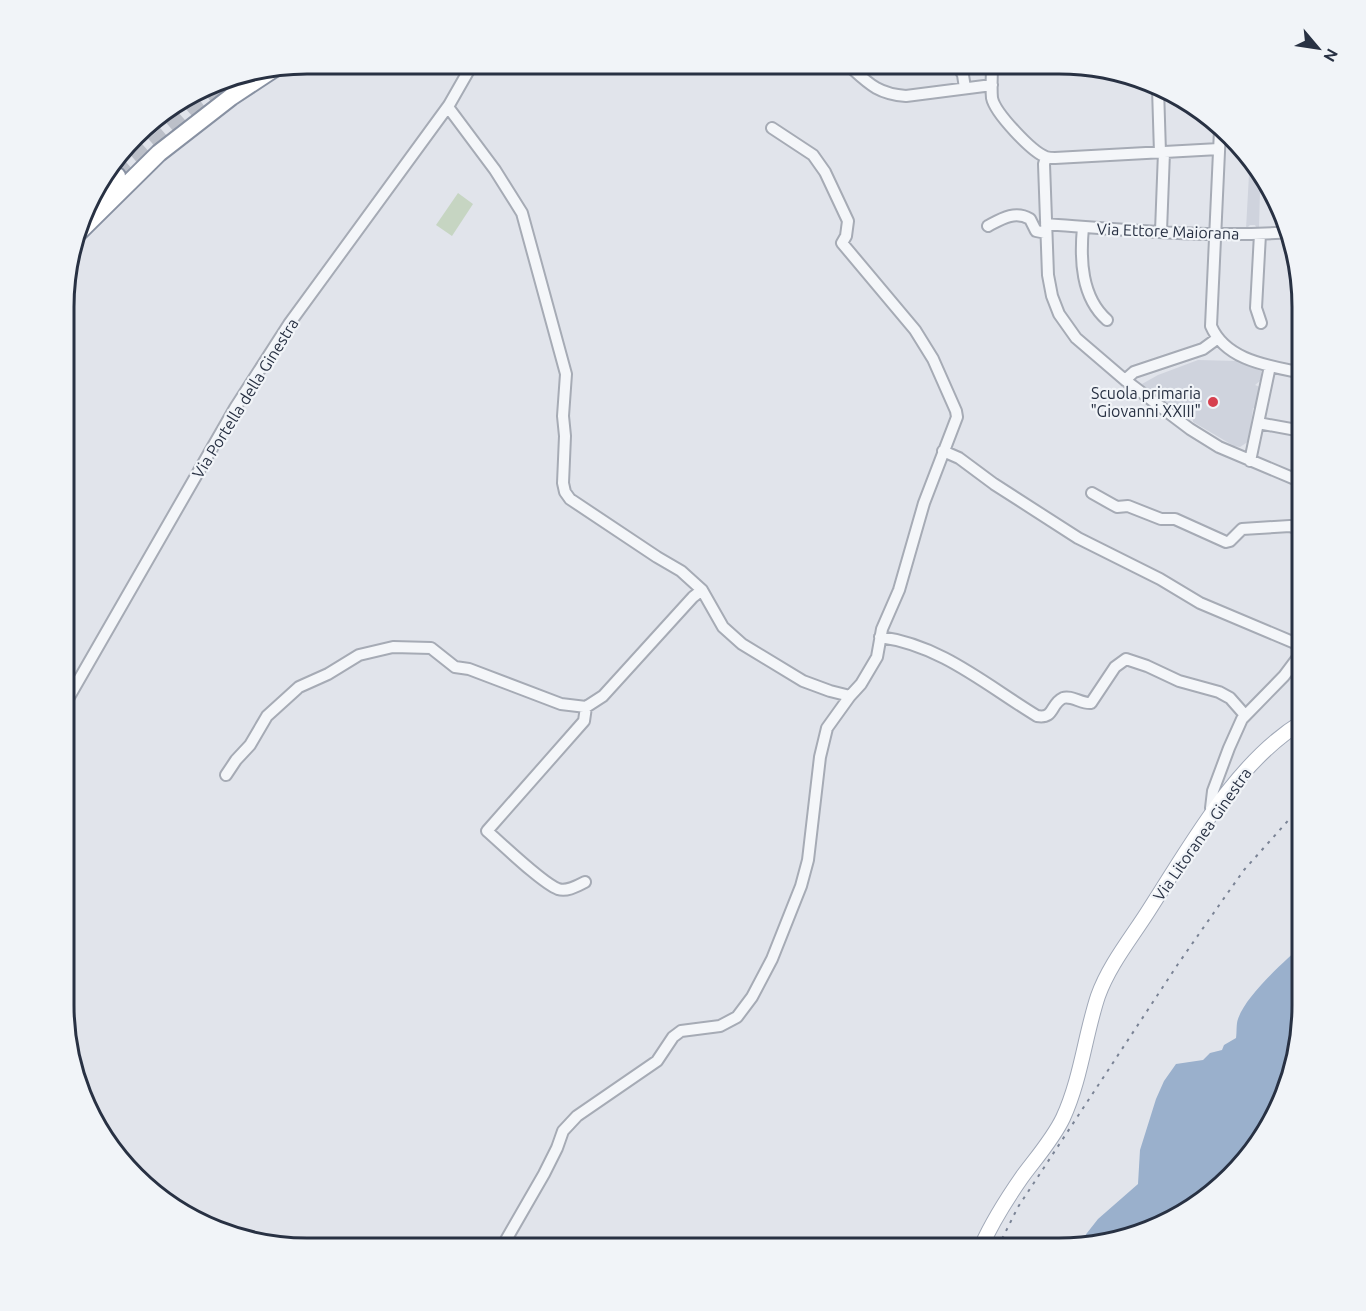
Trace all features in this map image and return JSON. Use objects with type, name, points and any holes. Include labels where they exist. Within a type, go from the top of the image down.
[{"type":"highway","points":[[89,222],[159,153],[231,97],[259,78]]},
{"type":"highway","points":[[108,185],[117,176]]},
{"type":"main road","name":"Via Litoranea Ginestra","points":[[986,1238],[1002,1206],[1062,1120],[1077,1077],[1099,994],[1106,979],[1215,811],[1241,775],[1263,750],[1292,728]]},
{"type":"street","name":"Via Portella della Ginestra","points":[[74,688],[235,408],[289,324],[448,107],[467,74]]},
{"type":"street","points":[[860,74],[884,93],[906,96],[992,84]]},
{"type":"street","points":[[962,74],[965,88]]},
{"type":"street","points":[[992,74],[992,99],[1004,120],[1037,152],[1046,157],[1055,159],[1219,149]]},
{"type":"street","points":[[1158,96],[1162,153],[1161,231]]},
{"type":"street","points":[[448,107],[495,170],[522,213],[566,374],[562,483],[565,492],[570,499],[681,571],[702,590],[723,627],[742,644],[803,681],[850,696]]},
{"type":"street","points":[[508,1238],[548,1167],[562,1131],[578,1116],[657,1061],[673,1037],[681,1031],[720,1026],[737,1017],[744,1009],[772,959],[801,886],[808,860],[822,742],[827,729],[861,684],[877,657],[882,629],[899,590],[924,502],[957,417],[933,359],[915,330],[899,308],[842,243],[848,230],[848,221],[837,195],[819,164],[813,155],[772,128]]},
{"type":"street","points":[[1220,138],[1211,326],[1218,338],[1241,356],[1292,371]]},
{"type":"street","points":[[1046,157],[1044,164],[1048,275],[1052,296],[1059,314],[1076,338],[1125,380],[1190,429],[1220,447],[1292,478]]},
{"type":"street","points":[[988,226],[1005,217],[1017,214],[1029,219],[1036,231],[1046,229]]},
{"type":"street","points":[[1083,227],[1081,248],[1084,280],[1096,308],[1107,320]]},
{"type":"street","name":"Via Ettore Maiorana","points":[[1046,229],[1083,227],[1215,234],[1281,233]]},
{"type":"street","points":[[1260,234],[1256,308],[1261,323]]},
{"type":"street","points":[[1125,380],[1134,372],[1203,349],[1218,338]]},
{"type":"street","points":[[1250,461],[1270,366]]},
{"type":"street","points":[[1258,423],[1292,429]]},
{"type":"street","points":[[943,451],[960,458],[988,480],[1078,538],[1160,579],[1200,603],[1292,642]]},
{"type":"street","points":[[1092,493],[1118,507],[1128,506],[1161,519],[1175,519],[1226,543],[1242,529],[1292,527]]},
{"type":"street","points":[[226,775],[250,745],[267,716],[299,687],[328,674],[359,655],[393,647],[431,648],[454,667],[480,673],[561,704],[586,707],[603,696],[702,590]]},
{"type":"street","points":[[880,637],[899,639],[926,648],[959,665],[1036,716],[1043,717],[1050,714],[1062,698],[1091,703],[1115,667],[1121,660],[1126,659],[1179,681],[1219,692],[1230,698],[1245,715]]},
{"type":"street","points":[[1215,811],[1211,808],[1213,792],[1229,748],[1245,715],[1292,665]]},
{"type":"street","points":[[585,882],[573,889],[560,890],[547,882],[487,831],[584,721],[586,707]]},
{"type":"shaded area","points":[[1249,172],[1262,191],[1259,229],[1255,225],[1250,225],[1246,229]]},
{"type":"shaded area","points":[[1198,360],[1237,361],[1261,371],[1261,380],[1255,385],[1260,387],[1256,408],[1253,408],[1249,441],[1240,447],[1234,446],[1193,422],[1192,415],[1183,415],[1142,384],[1158,375]]},
{"type":"green space","points":[[458,193],[473,204],[452,236],[436,225]]},
{"type":"water","points":[[1292,954],[1292,1020],[1285,1065],[1275,1094],[1253,1134],[1235,1158],[1213,1180],[1176,1206],[1149,1220],[1120,1230],[1084,1236],[1098,1219],[1138,1184],[1140,1150],[1164,1081],[1176,1064],[1203,1060],[1210,1053],[1222,1050],[1224,1045],[1236,1038],[1237,1023],[1242,1010],[1266,979]]},
{"type":"tunnel","points":[[117,176],[201,104],[223,89]]},
{"type":"railway","points":[[1002,1238],[1018,1207],[1178,964],[1244,870],[1292,816]]},
{"type":"place","name":"Scuola primaria \"Giovanni XXIII\"","points":[[1213,402]]}]
